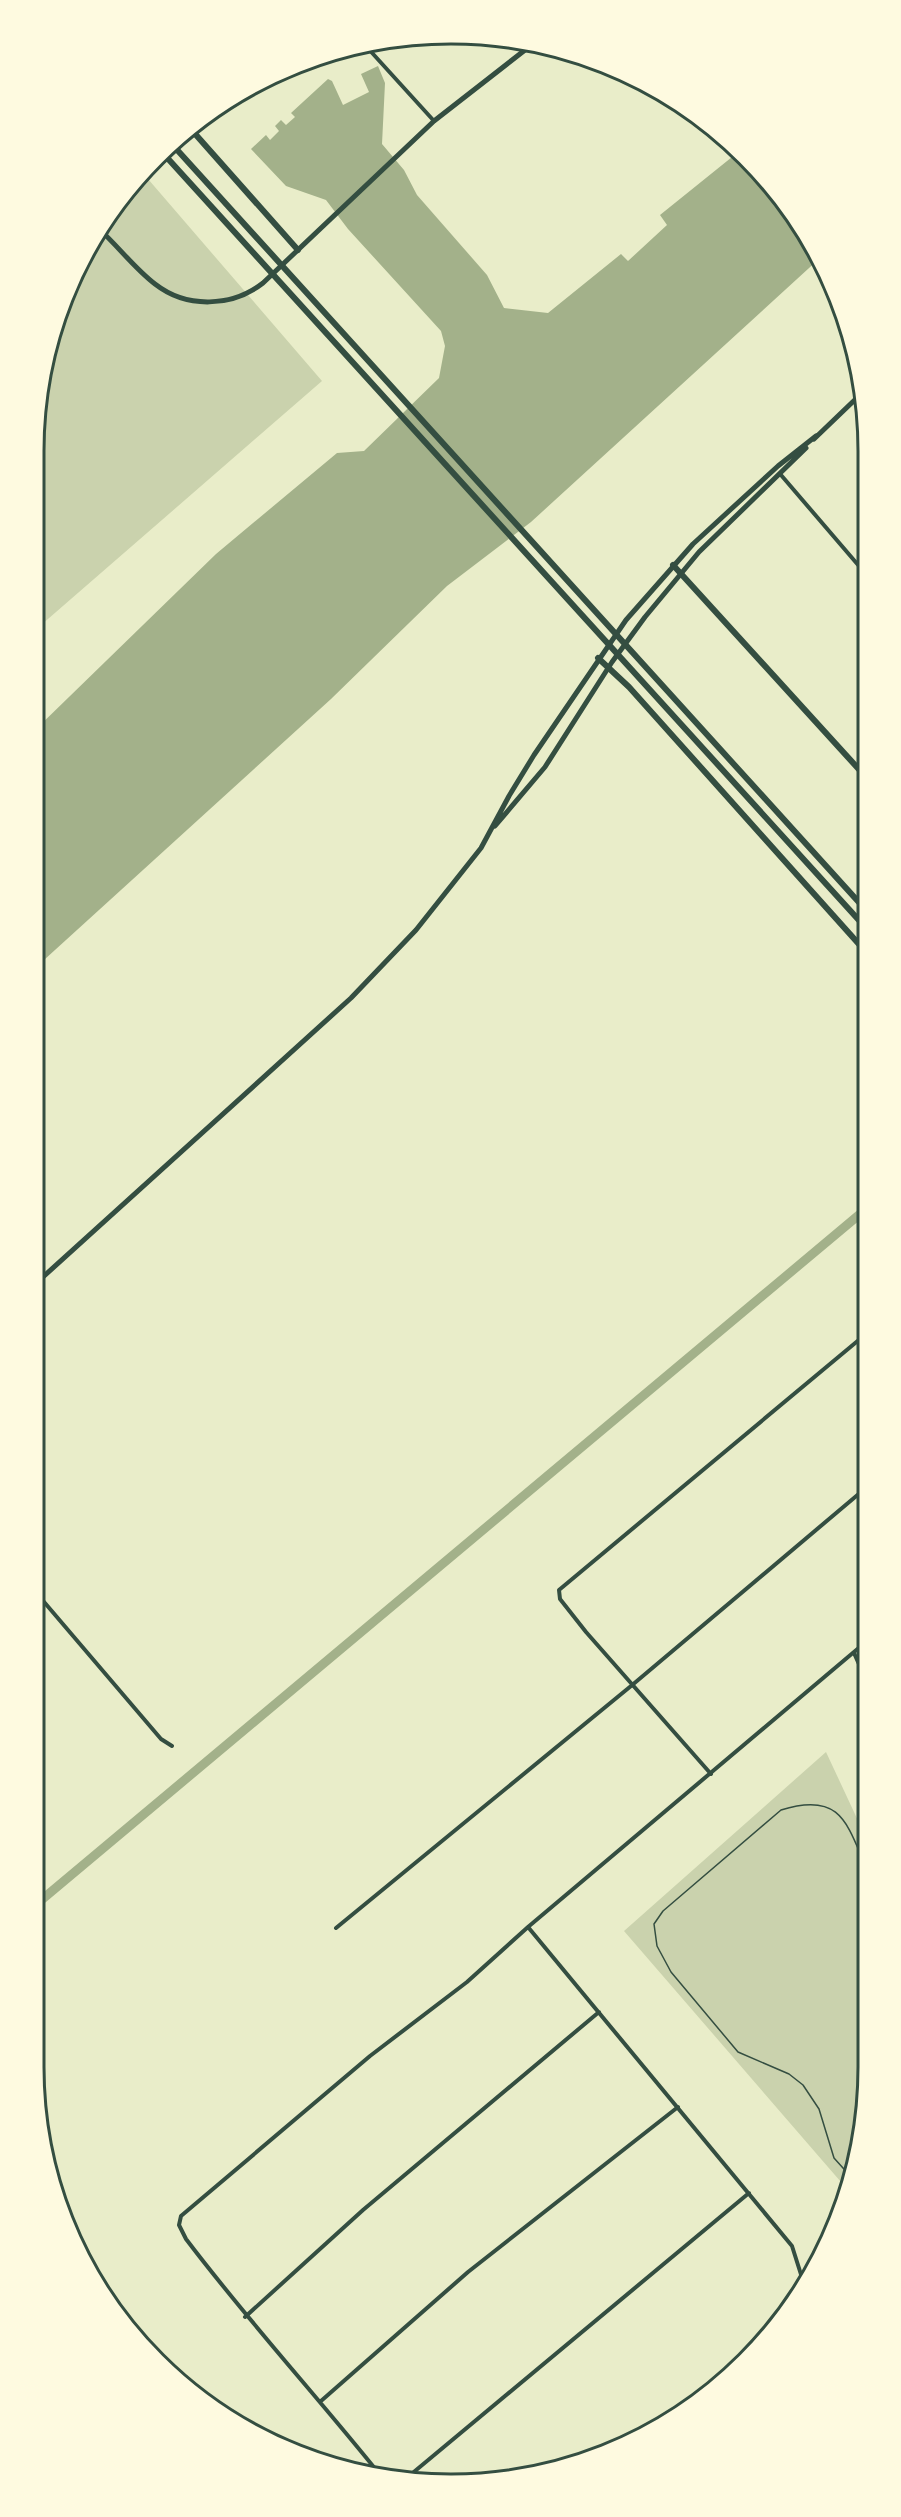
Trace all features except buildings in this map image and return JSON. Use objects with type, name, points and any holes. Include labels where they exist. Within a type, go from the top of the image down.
[{"type":"main road","points":[[105,235],[158,286],[173,295],[198,302],[222,301],[251,291],[298,250],[333,214],[434,121],[525,50]]},
{"type":"main road","points":[[195,134],[298,250]]},
{"type":"main road","points":[[177,150],[858,901]]},
{"type":"main road","points":[[168,158],[858,919]]},
{"type":"main road","points":[[44,1276],[351,998],[416,930],[460,878],[519,780],[598,658],[626,620],[673,565],[778,466],[816,436],[854,400]]},
{"type":"main road","points":[[488,834],[545,767],[609,667],[699,552],[781,476],[816,436]]},
{"type":"main road","points":[[673,565],[858,768]]},
{"type":"main road","points":[[598,658],[609,667],[858,943]]},
{"type":"street","points":[[370,51],[434,121]]},
{"type":"street","points":[[781,476],[858,566]]},
{"type":"street","points":[[711,1774],[631,1686],[560,1599],[559,1590],[858,1341]]},
{"type":"street","points":[[336,1928],[631,1686],[858,1495]]},
{"type":"street","points":[[44,1602],[161,1739],[172,1746]]},
{"type":"street","points":[[373,2466],[321,2401],[245,2317],[186,2239],[179,2224],[181,2216],[370,2056],[467,1982],[528,1927],[858,1649]]},
{"type":"street","points":[[854,1653],[858,1662]]},
{"type":"street","points":[[528,1927],[792,2246],[801,2274]]},
{"type":"street","points":[[245,2317],[363,2210],[599,2012]]},
{"type":"street","points":[[321,2401],[468,2272],[678,2107]]},
{"type":"street","points":[[414,2472],[749,2193]]},
{"type":"path","points":[[845,2170],[834,2158],[819,2109],[803,2085],[789,2074],[738,2052],[670,1972],[657,1946],[654,1924],[663,1911],[781,1810],[803,1804],[831,1807],[842,1817],[858,1851]]},
{"type":"shaded area","points":[[378,66],[385,83],[382,144],[404,170],[417,195],[487,275],[504,308],[548,313],[621,254],[628,261],[667,225],[660,215],[732,157],[756,182],[789,224],[813,264],[531,522],[447,586],[331,699],[44,960],[44,721],[216,554],[337,453],[364,451],[439,378],[445,346],[441,331],[348,229],[326,200],[286,186],[251,149],[266,135],[270,140],[279,131],[275,126],[281,120],[286,125],[295,117],[291,113],[328,79],[332,81],[343,105],[369,92],[361,74]]},
{"type":"shaded area","points":[[148,179],[322,381],[44,622],[44,424],[57,345],[85,270],[112,224]]},
{"type":"shaded area","points":[[826,1752],[858,1821],[857,2093],[850,2146],[841,2182],[624,1931]]},
{"type":"waterway","points":[[44,1898],[858,1216]]}]
